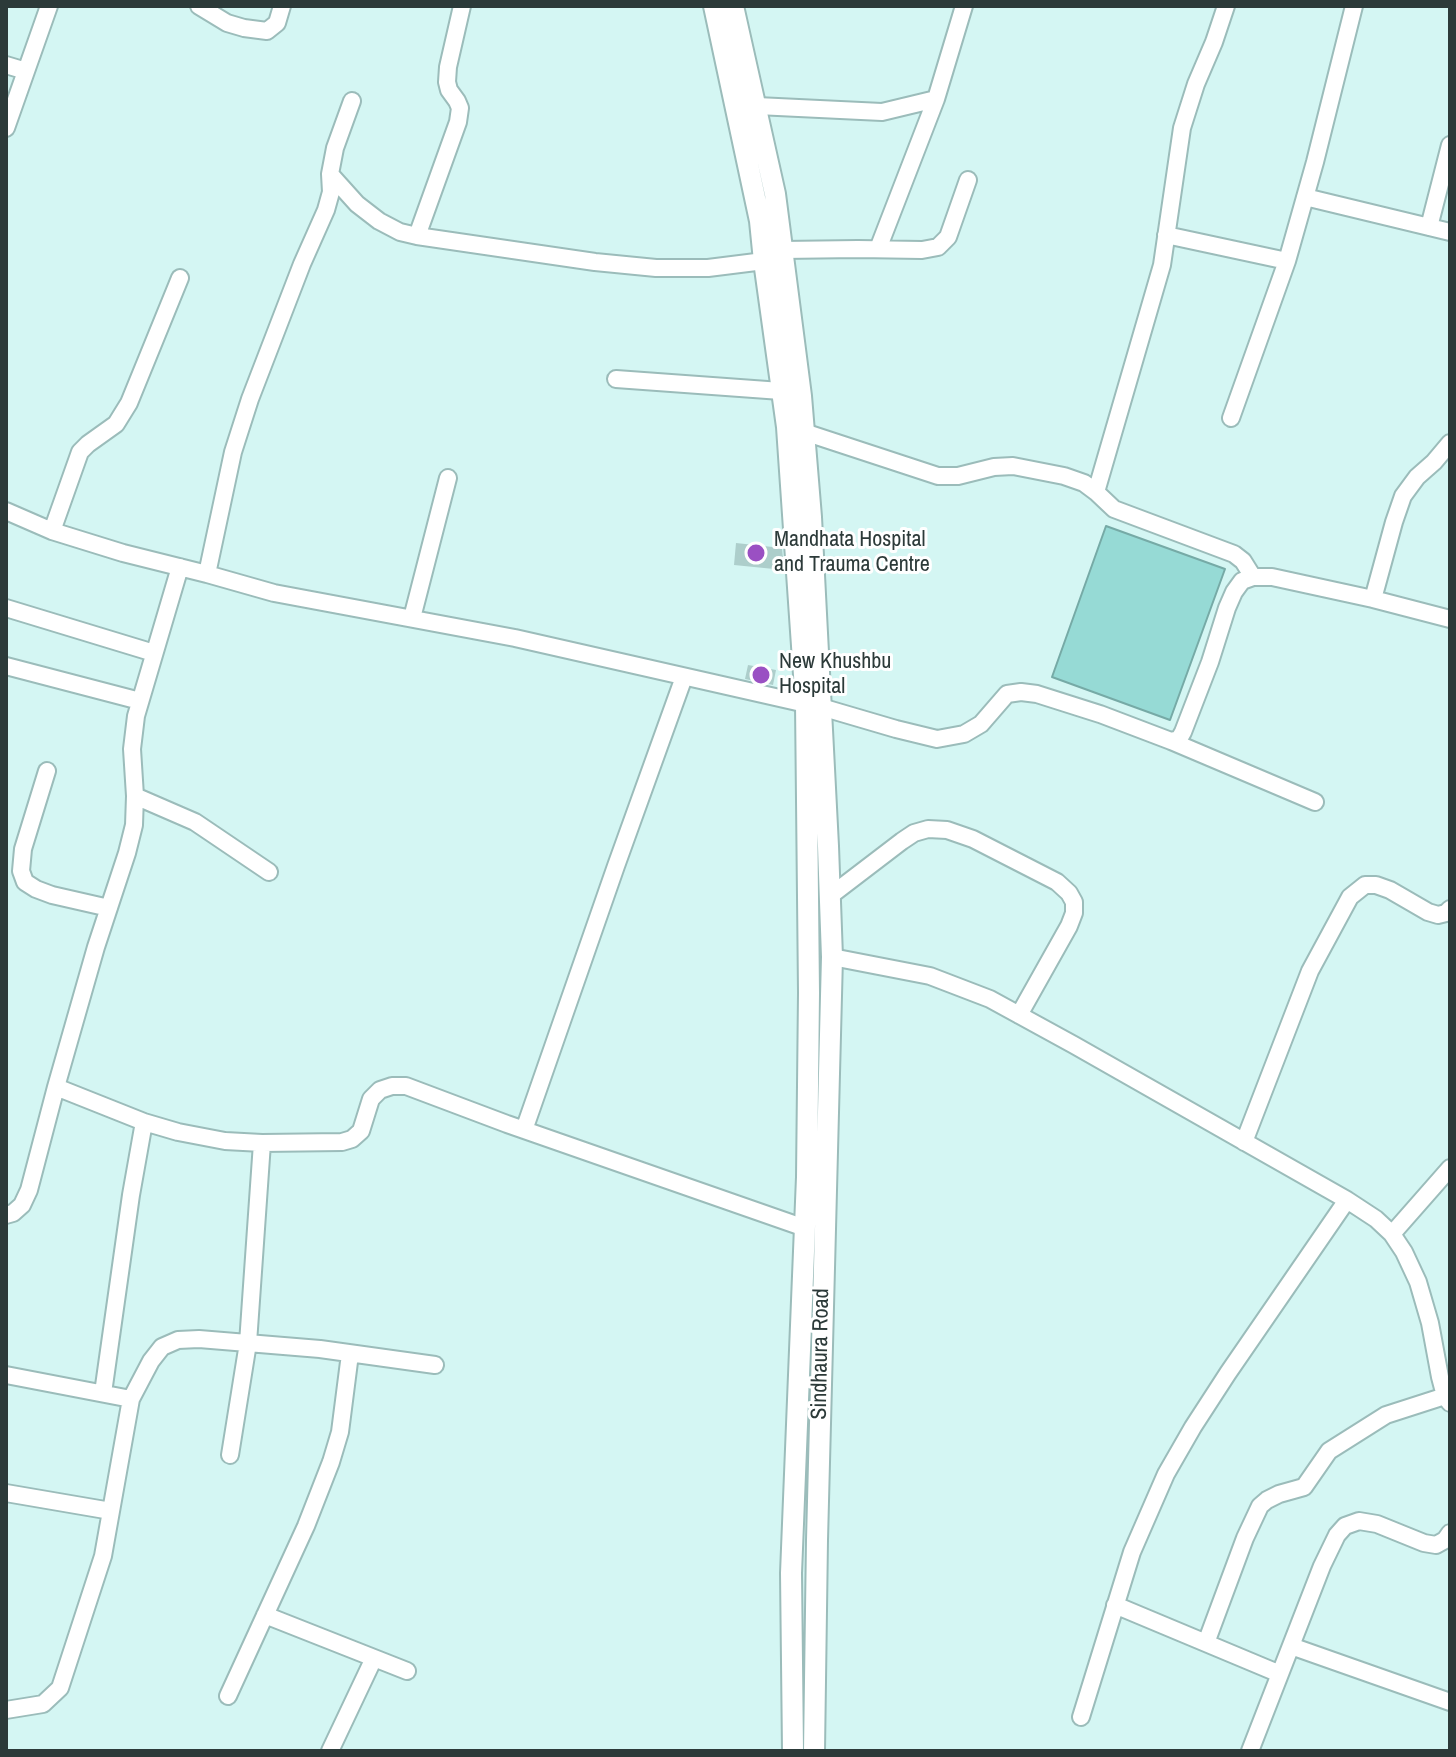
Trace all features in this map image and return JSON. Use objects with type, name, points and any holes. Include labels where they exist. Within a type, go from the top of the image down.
[{"type":"street","points":[[6,128],[49,6]]},
{"type":"street","points":[[199,6],[227,23],[267,31],[277,23],[282,6]]},
{"type":"street","points":[[417,236],[458,122],[460,108],[447,82],[462,6]]},
{"type":"street","points":[[714,6],[760,221],[787,427],[813,706]]},
{"type":"street","points":[[733,6],[775,194],[804,432],[811,517],[813,706],[809,993],[805,1228],[791,1573],[793,1751]]},
{"type":"street","points":[[878,249],[936,99],[964,6]]},
{"type":"street","points":[[1096,492],[1162,265],[1182,128],[1226,6]]},
{"type":"street","points":[[1231,418],[1287,261],[1354,6]]},
{"type":"street","points":[[6,65],[26,71]]},
{"type":"street","points":[[757,106],[882,112],[936,99]]},
{"type":"street","points":[[207,574],[233,452],[255,385],[326,210],[335,148],[352,101]]},
{"type":"street","points":[[1429,227],[1450,145]]},
{"type":"street","points":[[330,174],[357,204],[379,221],[400,232],[417,236],[656,268],[708,268],[764,261]]},
{"type":"street","points":[[782,250],[922,250],[938,247],[948,237],[968,180]]},
{"type":"street","points":[[1305,197],[1450,232]]},
{"type":"street","points":[[1166,235],[1287,261]]},
{"type":"street","points":[[52,531],[80,452],[116,424],[129,403],[180,278]]},
{"type":"street","points":[[616,379],[781,391]]},
{"type":"street","points":[[804,432],[938,476],[958,476],[994,467],[1013,466],[1064,476],[1084,483],[1114,509],[1234,554],[1243,561],[1253,577]]},
{"type":"street","points":[[1373,599],[1403,496],[1417,477],[1442,463],[1450,443]]},
{"type":"street","points":[[412,618],[448,478]]},
{"type":"street","points":[[6,511],[52,531],[123,553],[274,593],[515,638],[813,706],[937,739],[964,734],[981,724],[1007,694],[1037,694],[1171,741],[1315,802]]},
{"type":"street","points":[[6,1215],[22,1205],[29,1190],[96,947],[127,853],[134,825],[132,749],[136,716],[180,567]]},
{"type":"street","points":[[1171,741],[1179,739],[1183,732],[1234,592],[1242,581],[1253,577],[1272,577],[1450,619]]},
{"type":"street","points":[[6,608],[154,653]]},
{"type":"street","points":[[6,666],[140,701]]},
{"type":"street","points":[[524,1130],[684,677]]},
{"type":"street","name":"Sindhaura Road","points":[[813,706],[830,896],[832,957],[816,1554],[814,1751]]},
{"type":"street","points":[[47,771],[23,849],[21,871],[25,882],[52,895],[109,908]]},
{"type":"street","points":[[135,796],[195,822],[269,872]]},
{"type":"street","points":[[830,896],[902,841],[928,829],[947,830],[973,839],[1057,882],[1074,902],[1074,913],[1019,1015]]},
{"type":"street","points":[[1244,1142],[1310,971],[1350,897],[1365,885],[1376,885],[1428,912],[1438,915],[1450,909]]},
{"type":"street","points":[[832,957],[930,976],[990,999],[1347,1200],[1376,1219],[1392,1234],[1404,1252],[1418,1282],[1448,1399],[1386,1415],[1329,1451],[1304,1487],[1279,1494],[1260,1506],[1206,1643]]},
{"type":"street","points":[[56,1087],[178,1132],[225,1141],[262,1143],[342,1142],[352,1139],[361,1131],[371,1099],[380,1090],[406,1086],[805,1228]]},
{"type":"street","points":[[103,1393],[144,1122]]},
{"type":"street","points":[[230,1455],[248,1343],[262,1143]]},
{"type":"street","points":[[1392,1234],[1450,1168]]},
{"type":"street","points":[[1081,1717],[1132,1552],[1166,1474],[1228,1373],[1347,1200]]},
{"type":"street","points":[[6,1710],[43,1704],[60,1688],[103,1556],[131,1399],[162,1347],[178,1340],[199,1339],[435,1365]]},
{"type":"street","points":[[228,1696],[306,1526],[331,1462],[340,1432],[350,1354]]},
{"type":"street","points":[[6,1375],[131,1399]]},
{"type":"street","points":[[6,1493],[111,1511]]},
{"type":"street","points":[[1250,1751],[1322,1566],[1337,1535],[1345,1526],[1359,1521],[1377,1524],[1436,1545],[1450,1533]]},
{"type":"street","points":[[1115,1605],[1280,1674]]},
{"type":"street","points":[[265,1615],[407,1671]]},
{"type":"street","points":[[1291,1646],[1450,1702]]},
{"type":"street","points":[[330,1751],[374,1658]]},
{"type":"water","points":[[1106,526],[1225,569],[1170,720],[1052,677]]},
{"type":"building","points":[[736,543],[782,548],[784,570],[734,565]]},
{"type":"building","points":[[748,665],[776,670],[773,685],[745,679]]},
{"type":"place","name":"Mandhata Hospital and Trauma Centre","points":[[756,553]]},
{"type":"place","name":"New Khushbu Hospital","points":[[761,675]]}]
